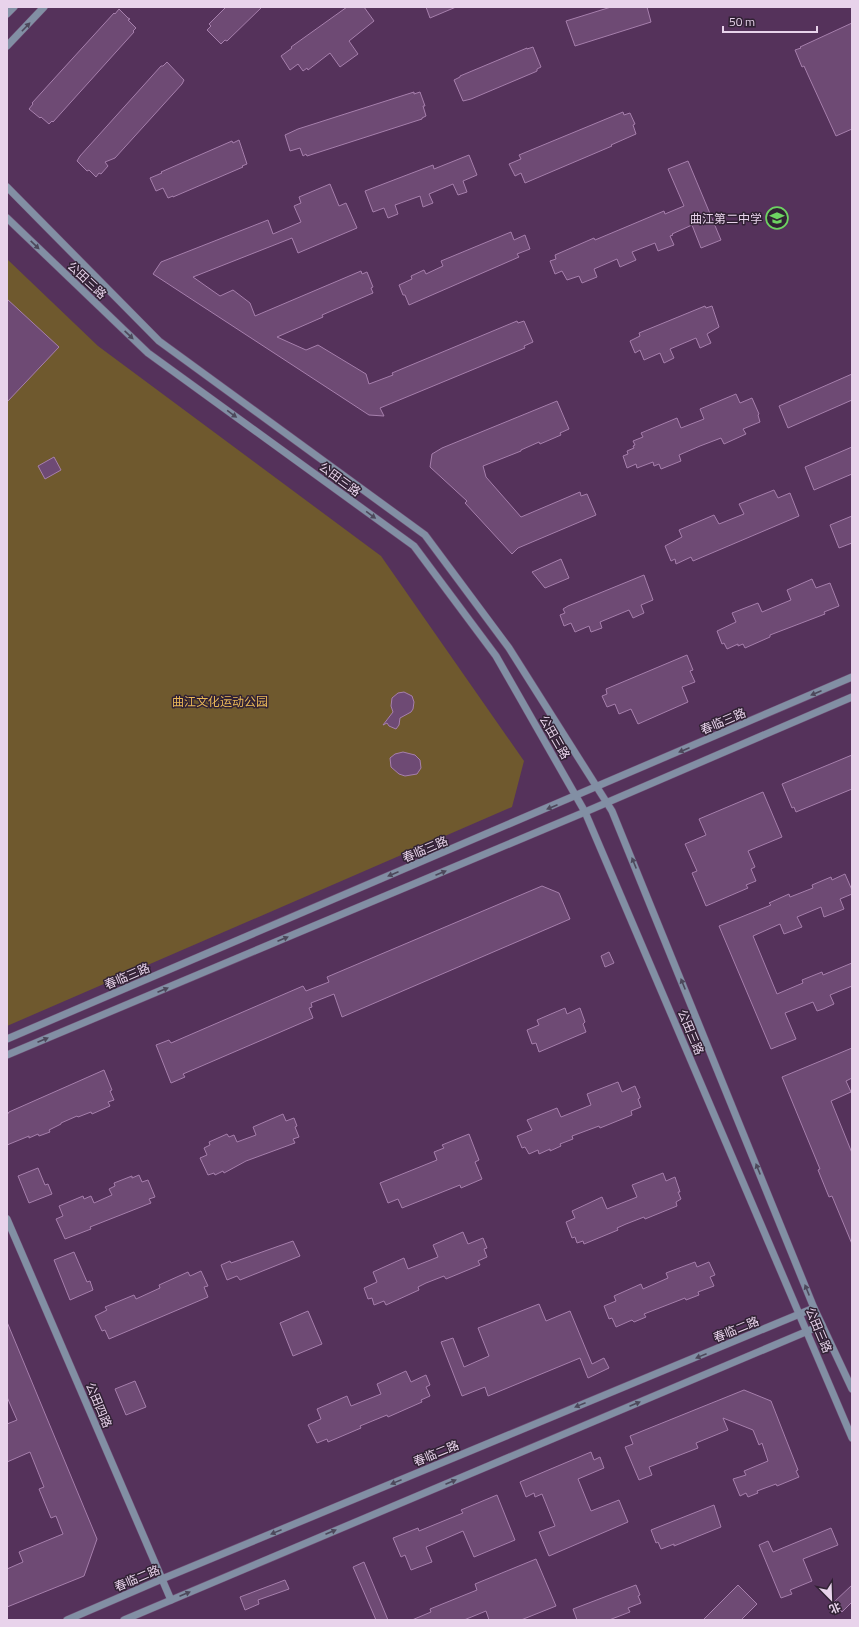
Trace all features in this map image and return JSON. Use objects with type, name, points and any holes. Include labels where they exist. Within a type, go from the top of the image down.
[{"type":"street","points":[[7,14],[14,7]]},
{"type":"street","points":[[7,46],[44,7]]},
{"type":"street","name":"公田三路","points":[[7,187],[159,341],[425,534],[509,648],[608,802],[814,1308],[852,1389]]},
{"type":"street","name":"公田三路","points":[[7,218],[148,353],[414,546],[496,656],[585,812],[852,1438]]},
{"type":"street","name":"春临三路","points":[[7,1039],[852,677]]},
{"type":"street","points":[[7,1055],[585,812],[852,697]]},
{"type":"street","name":"公田四路","points":[[7,1219],[171,1600]]},
{"type":"street","name":"春临二路","points":[[67,1620],[162,1579],[814,1308]]},
{"type":"street","points":[[124,1620],[822,1325]]},
{"type":"green space","name":"曲江文化运动公园","points":[[7,259],[98,346],[381,556],[524,761],[512,807],[7,1026]]},
{"type":"building","points":[[226,7],[262,7],[227,41],[225,40],[221,44],[207,30],[211,26],[209,24]]},
{"type":"building","points":[[347,7],[364,7],[374,21],[349,41],[358,54],[340,67],[330,53],[308,70],[307,68],[303,71],[298,64],[290,70],[281,56],[292,48],[291,47]]},
{"type":"building","points":[[426,7],[456,7],[430,18]]},
{"type":"building","points":[[611,7],[647,7],[651,22],[575,46],[566,21]]},
{"type":"building","points":[[119,9],[130,19],[128,20],[136,28],[133,31],[134,32],[53,122],[52,121],[49,124],[29,109],[33,104],[32,103]]},
{"type":"building","points":[[852,23],[852,129],[836,136],[804,66],[802,67],[795,50]]},
{"type":"building","points":[[533,47],[541,67],[537,69],[537,71],[463,101],[454,80],[460,76],[527,48]]},
{"type":"building","points":[[167,62],[184,80],[182,84],[115,158],[105,162],[108,166],[101,174],[99,173],[96,177],[89,170],[87,171],[77,161],[80,156],[161,66]]},
{"type":"building","points":[[414,92],[414,94],[420,92],[425,106],[423,106],[426,116],[422,119],[307,156],[306,154],[303,156],[300,148],[290,151],[285,135],[298,129]]},
{"type":"building","points":[[623,112],[624,115],[630,113],[635,124],[633,125],[636,134],[611,145],[612,146],[525,183],[521,173],[515,176],[509,164],[521,159],[519,155]]},
{"type":"building","points":[[239,140],[247,164],[242,166],[243,167],[173,197],[168,198],[163,188],[156,191],[150,178],[232,141],[233,143]]},
{"type":"building","points":[[469,155],[477,175],[463,181],[467,192],[458,195],[453,184],[429,194],[433,203],[423,207],[420,196],[395,205],[398,214],[388,218],[384,208],[373,212],[365,191],[433,165],[434,169]]},
{"type":"building","points":[[688,161],[721,240],[701,248],[692,225],[670,236],[674,245],[658,251],[655,243],[632,252],[636,260],[620,267],[617,259],[594,269],[597,277],[582,283],[579,276],[567,280],[562,271],[555,274],[550,261],[556,259],[555,255],[664,211],[665,214],[684,206],[668,169]]},
{"type":"building","points":[[330,184],[339,206],[346,203],[357,228],[298,253],[292,238],[193,277],[220,296],[233,290],[250,303],[255,316],[361,271],[362,274],[367,272],[373,287],[371,288],[373,293],[322,315],[323,317],[277,337],[306,350],[318,345],[366,374],[369,384],[517,321],[518,323],[524,321],[533,342],[524,346],[525,348],[380,408],[384,416],[369,415],[153,274],[161,262],[268,220],[273,234],[301,222],[294,206],[301,203],[299,197]]},
{"type":"building","points":[[511,232],[514,240],[525,235],[530,249],[517,254],[519,257],[409,305],[399,285],[412,279],[411,276],[424,270],[426,274],[443,266],[441,261]]},
{"type":"building","points":[[7,299],[59,347],[7,402]]},
{"type":"building","points":[[705,306],[706,308],[712,306],[719,327],[707,334],[711,343],[700,348],[696,338],[670,349],[674,358],[664,363],[660,353],[644,360],[640,350],[635,353],[630,341],[640,336],[639,333]]},
{"type":"building","points":[[852,374],[852,400],[788,428],[779,406]]},
{"type":"building","points":[[736,394],[740,403],[752,398],[759,414],[760,422],[743,429],[746,434],[724,444],[721,438],[700,446],[679,455],[681,461],[661,469],[659,464],[654,466],[653,462],[637,468],[636,464],[627,468],[623,456],[628,454],[627,451],[634,448],[633,446],[635,445],[633,441],[643,437],[641,433],[677,418],[681,428],[704,419],[700,409]]},
{"type":"building","points":[[557,401],[569,429],[560,433],[561,435],[540,444],[539,442],[483,466],[486,477],[521,517],[580,492],[581,496],[587,494],[596,515],[518,548],[512,554],[465,503],[467,501],[430,467],[432,454],[442,448]]},
{"type":"building","points":[[852,447],[852,474],[814,490],[805,467]]},
{"type":"building","points":[[54,457],[61,470],[45,479],[38,466]]},
{"type":"building","points":[[774,490],[778,498],[790,493],[799,516],[693,561],[691,557],[676,564],[675,559],[671,561],[665,546],[682,537],[679,530],[714,515],[719,524],[744,514],[739,504]]},
{"type":"building","points":[[852,516],[852,543],[839,548],[830,525]]},
{"type":"building","points":[[561,559],[569,578],[545,588],[532,572]]},
{"type":"building","points":[[644,575],[653,600],[641,605],[644,613],[633,618],[629,610],[600,622],[602,628],[591,632],[589,626],[575,632],[571,623],[564,626],[560,615],[565,613],[563,609]]},
{"type":"building","points":[[812,579],[816,588],[830,583],[839,606],[824,612],[825,614],[770,635],[770,637],[745,648],[743,644],[738,646],[738,644],[727,649],[724,643],[722,644],[717,631],[736,622],[732,613],[758,603],[762,612],[791,600],[787,590]]},
{"type":"building","points":[[687,655],[693,670],[690,671],[695,682],[682,687],[688,702],[638,724],[631,709],[619,714],[615,704],[607,707],[602,696],[607,694],[606,689]]},
{"type":"building","points":[[404,692],[412,696],[414,702],[413,709],[411,712],[400,718],[399,725],[396,729],[389,726],[387,723],[383,725],[393,712],[391,706],[392,698],[398,693]]},
{"type":"building","points":[[403,752],[415,755],[420,760],[421,768],[417,774],[405,776],[399,774],[391,767],[390,758],[395,754]]},
{"type":"building","points":[[852,755],[852,789],[796,812],[794,807],[792,808],[782,784]]},
{"type":"building","points":[[763,792],[782,837],[748,851],[755,867],[751,869],[756,881],[746,885],[748,888],[706,906],[692,873],[697,871],[685,844],[706,835],[699,819]]},
{"type":"building","points":[[845,874],[852,890],[852,894],[840,899],[844,909],[824,917],[821,907],[797,917],[802,927],[784,934],[780,924],[753,936],[777,994],[803,983],[802,980],[822,972],[823,975],[852,963],[852,986],[830,995],[834,1004],[823,1009],[817,1011],[813,1002],[785,1013],[796,1039],[771,1049],[719,926],[771,905],[769,903],[789,894],[790,897],[813,888],[812,885],[831,877],[832,880]]},
{"type":"building","points":[[542,886],[559,893],[570,919],[342,1017],[334,994],[311,1003],[312,1007],[309,1008],[313,1018],[183,1074],[185,1077],[171,1083],[156,1045],[169,1040],[171,1043],[303,986],[306,991],[329,982],[327,977]]},
{"type":"building","points":[[609,952],[614,963],[605,967],[601,956]]},
{"type":"building","points":[[565,1008],[567,1014],[580,1008],[585,1022],[583,1024],[586,1032],[539,1052],[536,1043],[532,1044],[527,1030],[539,1025],[537,1020]]},
{"type":"building","points":[[852,1048],[852,1078],[846,1081],[851,1092],[831,1101],[852,1153],[852,1244],[832,1196],[829,1197],[818,1170],[820,1169],[782,1077]]},
{"type":"building","points":[[104,1070],[112,1090],[110,1091],[114,1100],[108,1102],[110,1106],[92,1114],[91,1112],[78,1117],[77,1116],[49,1130],[50,1132],[39,1136],[38,1134],[29,1138],[29,1136],[7,1145],[7,1115],[9,1112]]},
{"type":"building","points":[[618,1082],[622,1092],[635,1086],[640,1098],[638,1099],[641,1107],[631,1111],[632,1115],[600,1128],[599,1126],[572,1136],[573,1139],[560,1144],[561,1146],[550,1151],[550,1149],[539,1154],[538,1150],[529,1154],[525,1147],[522,1148],[517,1136],[532,1130],[527,1120],[557,1108],[561,1117],[591,1105],[587,1094]]},
{"type":"building","points":[[283,1114],[286,1121],[294,1118],[297,1126],[295,1127],[299,1137],[293,1139],[295,1143],[246,1161],[224,1173],[223,1171],[215,1175],[214,1173],[208,1175],[200,1158],[207,1155],[204,1148],[210,1145],[209,1142],[227,1134],[229,1137],[234,1135],[237,1142],[256,1135],[253,1127]]},
{"type":"building","points":[[469,1134],[479,1160],[475,1162],[482,1179],[461,1188],[460,1185],[402,1208],[398,1199],[388,1203],[380,1183],[437,1160],[434,1152],[444,1148],[442,1145]]},
{"type":"building","points":[[38,1168],[45,1185],[48,1184],[52,1194],[29,1203],[18,1176]]},
{"type":"building","points":[[663,1173],[666,1181],[675,1177],[681,1199],[676,1202],[677,1206],[645,1219],[644,1217],[626,1224],[617,1228],[618,1230],[584,1244],[583,1241],[577,1243],[575,1237],[572,1238],[566,1222],[575,1218],[572,1211],[602,1197],[607,1209],[637,1197],[632,1185]]},
{"type":"building","points":[[139,1175],[142,1182],[148,1180],[155,1197],[149,1199],[151,1203],[90,1227],[91,1229],[65,1239],[56,1219],[63,1216],[59,1206],[83,1196],[84,1199],[91,1196],[94,1203],[112,1195],[109,1189],[115,1186],[114,1183]]},
{"type":"building","points":[[463,1232],[468,1244],[483,1238],[487,1248],[484,1249],[487,1257],[478,1261],[480,1265],[446,1279],[444,1276],[426,1283],[418,1287],[419,1290],[386,1305],[384,1301],[374,1305],[372,1298],[368,1299],[364,1288],[377,1282],[373,1272],[404,1258],[408,1269],[438,1257],[433,1245]]},
{"type":"building","points":[[293,1241],[300,1256],[240,1280],[237,1276],[227,1280],[221,1265],[230,1261],[231,1263]]},
{"type":"building","points":[[74,1252],[87,1282],[90,1281],[93,1290],[70,1300],[54,1260]]},
{"type":"building","points":[[695,1262],[697,1267],[709,1262],[715,1275],[710,1277],[714,1286],[698,1292],[699,1295],[686,1300],[685,1298],[644,1314],[646,1317],[634,1322],[632,1320],[616,1327],[612,1318],[609,1319],[604,1306],[616,1301],[614,1296],[641,1284],[643,1289],[668,1278],[666,1273]]},
{"type":"building","points":[[201,1271],[208,1286],[204,1287],[208,1297],[109,1339],[105,1330],[102,1331],[95,1316],[107,1310],[105,1307],[134,1295],[136,1299],[160,1288],[159,1285],[188,1272],[190,1276]]},
{"type":"building","points":[[539,1304],[546,1321],[570,1311],[592,1364],[604,1358],[609,1368],[588,1378],[580,1358],[488,1396],[485,1387],[462,1396],[441,1342],[453,1338],[464,1367],[489,1356],[478,1328]]},
{"type":"building","points":[[308,1311],[322,1344],[293,1356],[280,1323]]},
{"type":"building","points":[[7,1322],[97,1539],[84,1576],[7,1607],[7,1569],[23,1562],[19,1552],[63,1534],[56,1516],[51,1518],[39,1489],[44,1487],[30,1452],[7,1462],[7,1424],[17,1420],[7,1397]]},
{"type":"building","points":[[406,1371],[411,1382],[426,1375],[430,1385],[426,1387],[430,1396],[421,1400],[422,1402],[388,1417],[387,1415],[360,1426],[361,1428],[328,1442],[327,1439],[317,1443],[308,1425],[321,1419],[317,1409],[347,1396],[351,1406],[381,1394],[377,1384]]},
{"type":"building","points":[[135,1381],[146,1407],[126,1415],[115,1389]]},
{"type":"building","points":[[744,1390],[771,1401],[798,1470],[796,1471],[799,1477],[777,1486],[776,1484],[757,1491],[758,1493],[748,1497],[746,1493],[740,1496],[733,1479],[746,1475],[744,1471],[768,1461],[762,1443],[759,1445],[753,1430],[723,1418],[728,1430],[696,1443],[698,1448],[649,1467],[652,1475],[639,1480],[625,1447],[633,1444],[630,1436]]},
{"type":"building","points":[[591,1452],[594,1460],[600,1457],[604,1468],[578,1479],[591,1511],[619,1500],[628,1522],[549,1556],[539,1532],[555,1526],[542,1494],[535,1497],[534,1493],[526,1497],[520,1482]]},
{"type":"building","points":[[497,1495],[515,1540],[474,1557],[463,1531],[426,1547],[432,1562],[411,1570],[405,1555],[401,1557],[393,1538],[418,1528],[419,1531],[463,1513],[461,1510]]},
{"type":"building","points":[[714,1505],[721,1527],[674,1546],[674,1544],[661,1549],[658,1542],[656,1543],[651,1530]]},
{"type":"building","points":[[831,1528],[838,1545],[803,1559],[812,1581],[790,1590],[792,1594],[781,1598],[759,1545],[768,1541],[773,1552]]},
{"type":"building","points":[[536,1559],[556,1606],[521,1620],[489,1620],[486,1611],[464,1620],[412,1620],[431,1612],[430,1609],[477,1590],[475,1584]]},
{"type":"building","points":[[364,1562],[388,1620],[376,1620],[353,1567]]},
{"type":"building","points":[[285,1580],[289,1589],[258,1600],[259,1604],[245,1610],[240,1597]]},
{"type":"building","points":[[636,1585],[641,1603],[628,1608],[630,1612],[609,1620],[577,1620],[573,1609]]},
{"type":"building","points":[[738,1585],[757,1604],[741,1620],[703,1620]]},
{"type":"building","points":[[852,1585],[852,1602],[842,1612],[833,1603]]},
{"type":"place","name":"曲江第二中学","points":[[777,218]]}]
